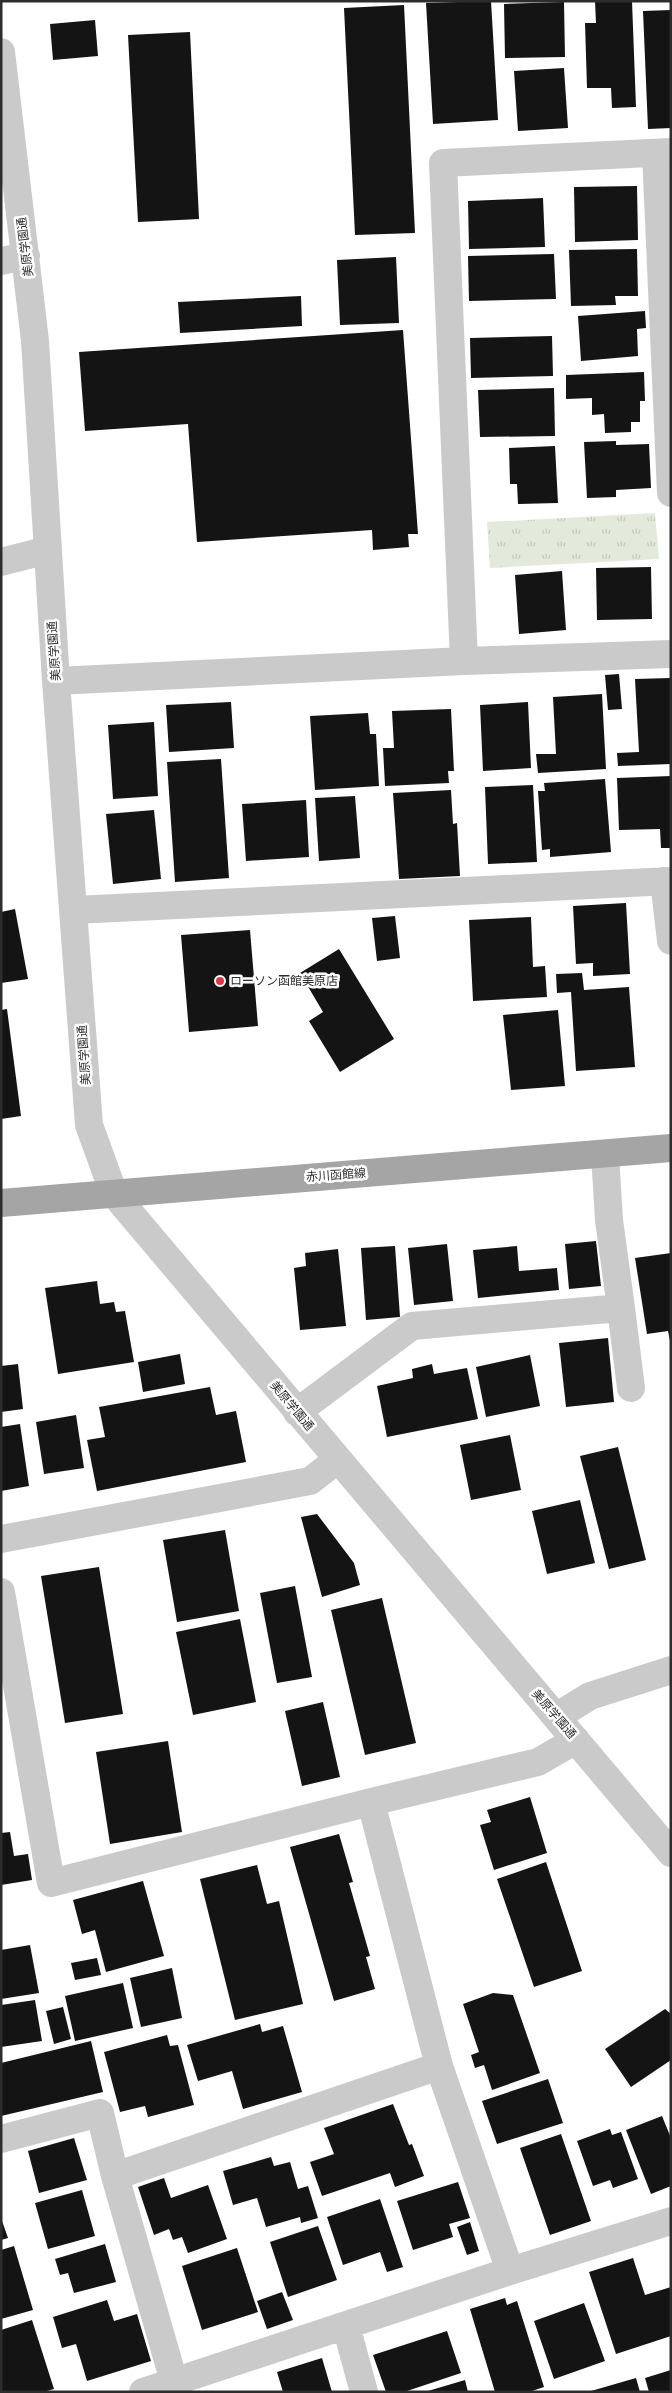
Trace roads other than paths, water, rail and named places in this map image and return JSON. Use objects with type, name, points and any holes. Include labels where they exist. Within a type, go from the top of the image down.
[{"type":"main road","name":"赤川函館線","points":[[1,1203],[671,1148]]},
{"type":"street","name":"美原学園通","points":[[1,52],[14,259],[35,341],[56,681],[89,1125],[114,1194],[671,1853]]},
{"type":"street","points":[[464,661],[443,162],[664,153],[671,493]]},
{"type":"street","points":[[1,562],[48,550]]},
{"type":"street","points":[[56,681],[464,661],[671,654]]},
{"type":"street","points":[[74,910],[668,881],[671,941]]},
{"type":"street","points":[[605,1154],[609,1220],[631,1388]]},
{"type":"street","points":[[297,1412],[412,1326],[621,1308]]},
{"type":"street","points":[[1,1539],[310,1481],[337,1460]]},
{"type":"street","points":[[1,1592],[51,1883],[538,1762],[576,1740]]},
{"type":"street","points":[[556,1717],[590,1696],[671,1670]]},
{"type":"street","points":[[371,1802],[439,2066],[510,2271]]},
{"type":"street","points":[[115,2176],[439,2066]]},
{"type":"street","points":[[1,2139],[100,2113],[115,2176],[175,2387]]},
{"type":"street","points":[[144,2392],[175,2387],[346,2326],[510,2271],[671,2221]]},
{"type":"street","points":[[346,2326],[364,2392]]},
{"type":"place","name":"ローソン函館美原店","points":[[220,981]]}]
